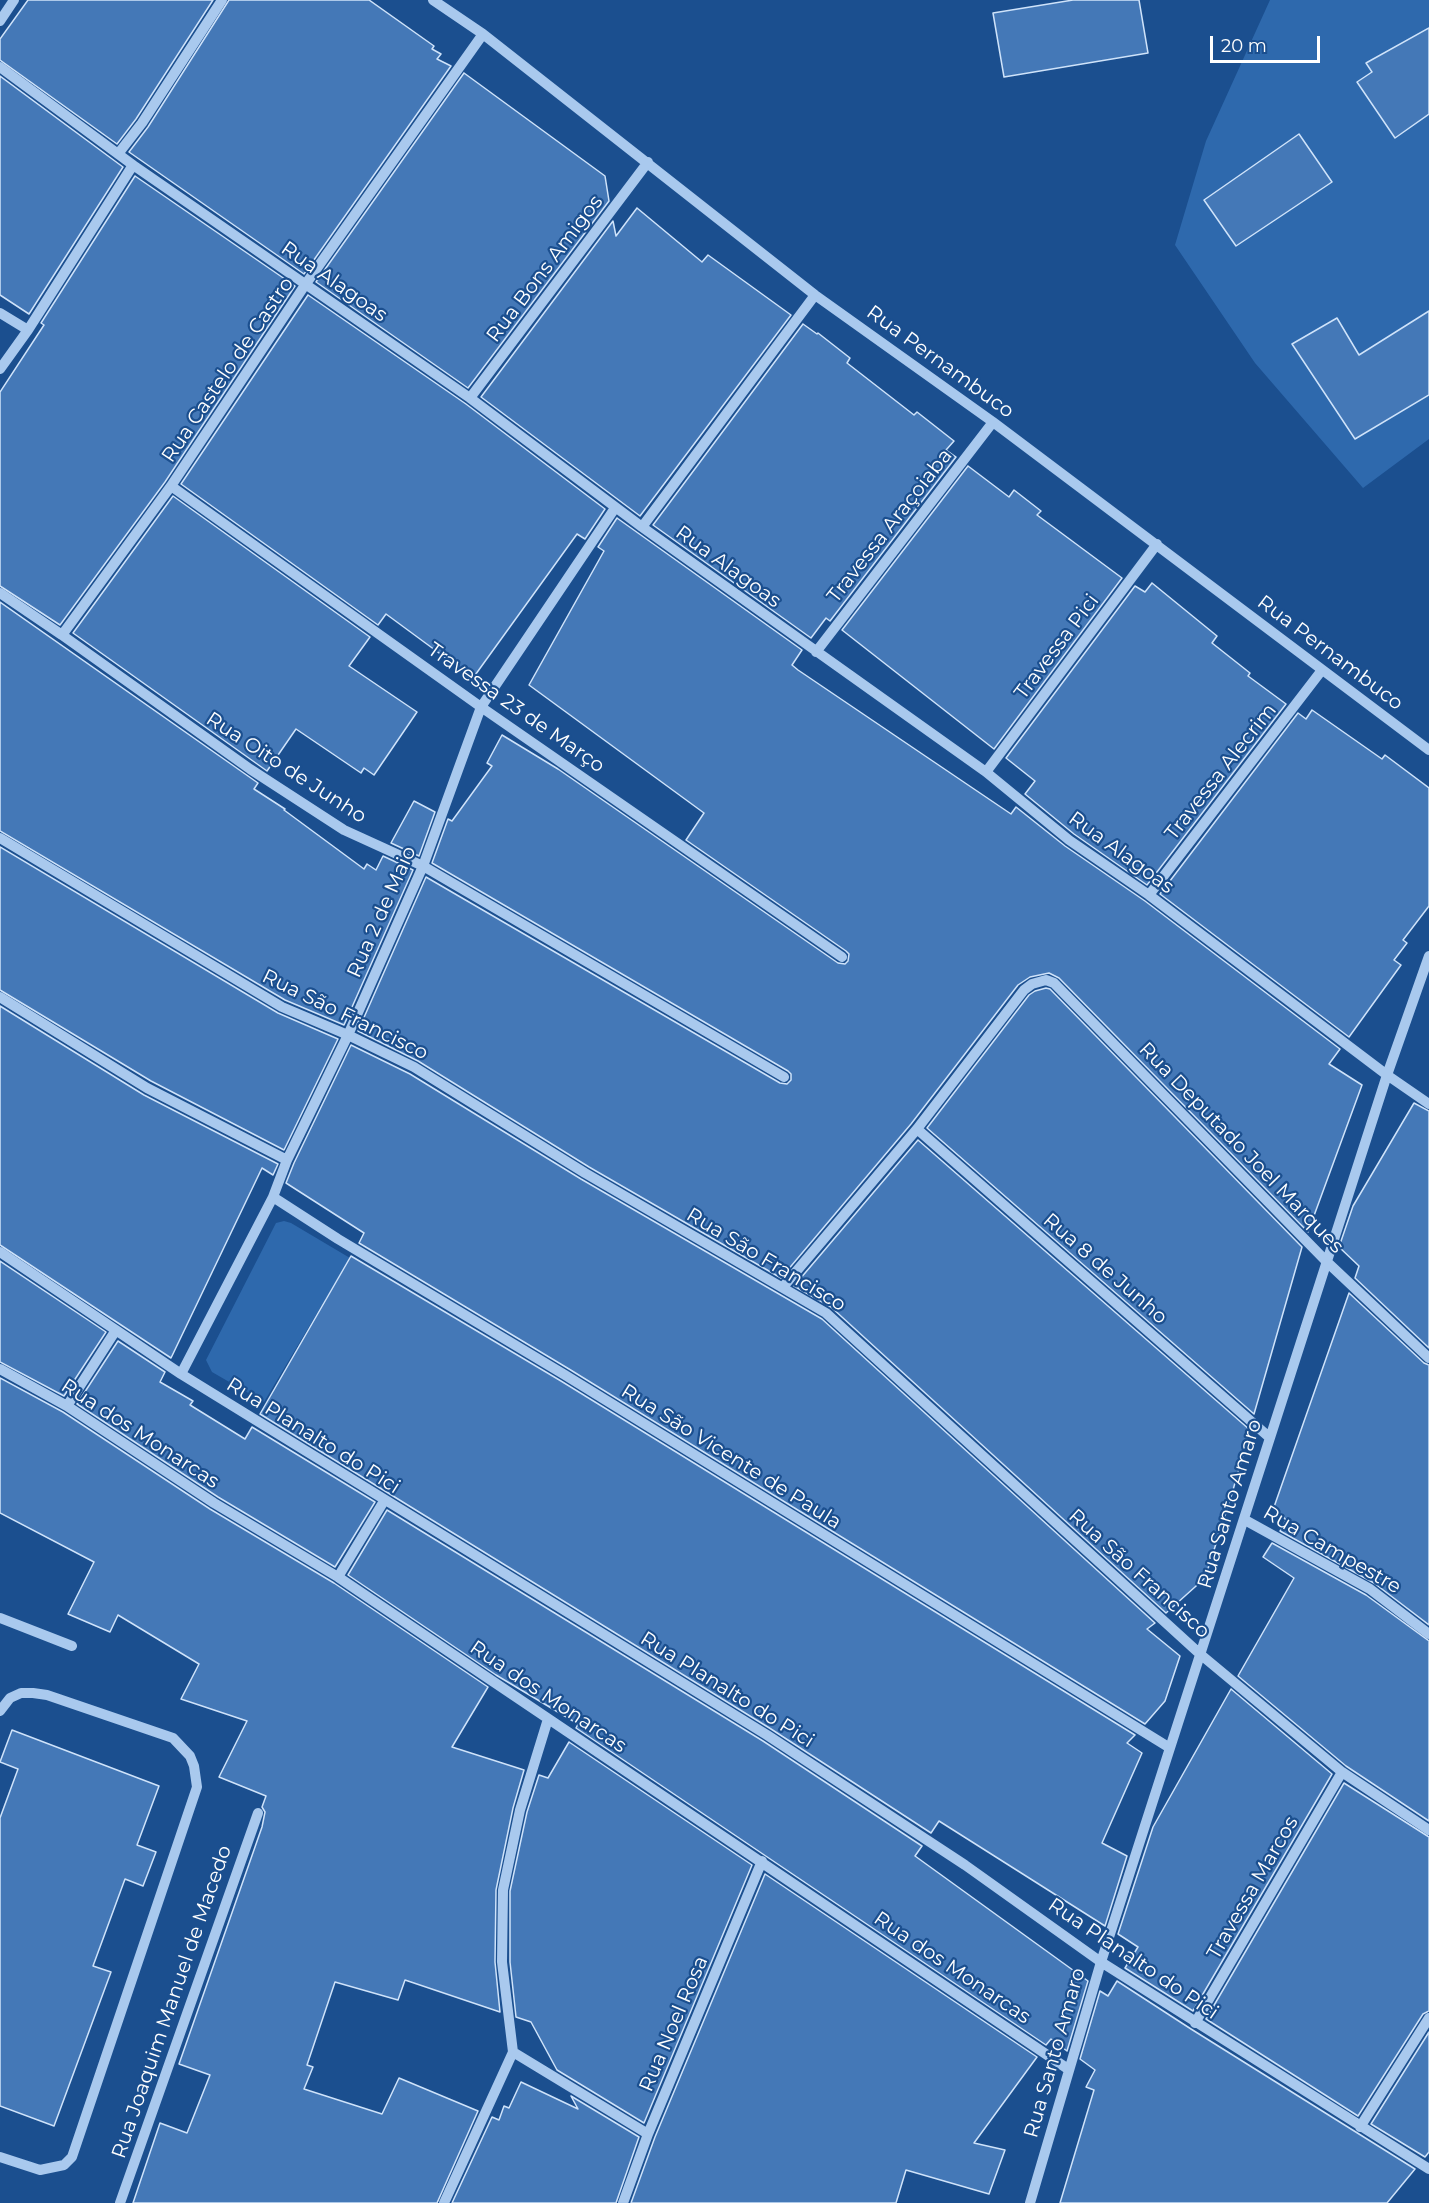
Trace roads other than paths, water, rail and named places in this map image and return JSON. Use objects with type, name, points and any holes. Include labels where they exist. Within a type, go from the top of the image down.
[{"type":"street","points":[[0,21],[14,0]]},
{"type":"street","points":[[118,154],[142,123],[222,0]]},
{"type":"street","name":"Rua Pernambuco","points":[[434,0],[483,34],[815,295],[993,422],[1429,750]]},
{"type":"street","name":"Rua Castelo de Castro","points":[[62,635],[171,486],[306,285],[483,34]]},
{"type":"street","name":"Rua Alagoas","points":[[0,67],[133,165],[470,398],[615,508],[986,772],[1069,840],[1149,895],[1387,1075],[1429,1104]]},
{"type":"street","name":"Rua Bons Amigos","points":[[470,398],[648,162]]},
{"type":"street","points":[[0,369],[28,330],[133,165]]},
{"type":"street","points":[[642,527],[815,295]]},
{"type":"street","points":[[0,313],[28,330]]},
{"type":"street","name":"Travessa Araçoiaba","points":[[816,652],[993,422]]},
{"type":"street","name":"Travessa 23 de Março","points":[[171,486],[481,706],[842,957]]},
{"type":"street","name":"Rua 2 de Maio","points":[[181,1374],[273,1197],[286,1160],[348,1035],[423,866],[481,706],[615,508]]},
{"type":"street","name":"Travessa Pici","points":[[986,772],[1157,544]]},
{"type":"street","name":"Rua Oito de Junho","points":[[0,593],[250,770],[344,830],[423,866],[784,1077]]},
{"type":"street","name":"Travessa Alecrim","points":[[1149,895],[1322,670]]},
{"type":"street","name":"Rua São Francisco","points":[[0,838],[282,1007],[348,1035],[414,1067],[585,1173],[826,1313],[1200,1654],[1342,1772],[1429,1830]]},
{"type":"street","name":"Rua Santo Amaro","points":[[1030,2203],[1101,1962],[1387,1075],[1429,956]]},
{"type":"street","name":"Rua Deputado Joel Marques","points":[[917,1129],[1024,990],[1046,980],[1054,983],[1327,1262],[1429,1358]]},
{"type":"street","points":[[0,997],[147,1088],[286,1160]]},
{"type":"street","points":[[783,1287],[917,1129]]},
{"type":"street","name":"Rua 8 de Junho","points":[[917,1129],[1269,1437]]},
{"type":"street","name":"Rua São Vicente de Paula","points":[[273,1197],[1170,1748]]},
{"type":"street","name":"Rua Planalto do Pici","points":[[0,1252],[181,1374],[767,1735],[965,1865],[1101,1962],[1429,2169]]},
{"type":"street","points":[[67,1406],[116,1330]]},
{"type":"street","name":"Rua dos Monarcas","points":[[0,1369],[67,1406],[214,1503],[338,1577],[1068,2069]]},
{"type":"street","points":[[338,1577],[384,1501]]},
{"type":"street","name":"Rua Campestre","points":[[1245,1520],[1370,1589],[1429,1634]]},
{"type":"street","points":[[0,1618],[72,1646]]},
{"type":"street","points":[[0,1711],[10,1698],[21,1693],[47,1695],[173,1738],[190,1756],[197,1787],[72,2157],[63,2165],[40,2170],[0,2157]]},
{"type":"street","points":[[444,2203],[513,2052],[502,1962],[503,1890],[520,1809],[549,1719]]},
{"type":"street","name":"Travessa Marcos","points":[[1195,2023],[1342,1772]]},
{"type":"street","name":"Rua Joaquim Manuel de Macedo","points":[[120,2203],[258,1813]]},
{"type":"street","name":"Rua Noel Rosa","points":[[623,2203],[648,2134],[762,1861]]},
{"type":"street","points":[[1360,2127],[1429,2018]]},
{"type":"street","points":[[513,2052],[648,2134]]}]
